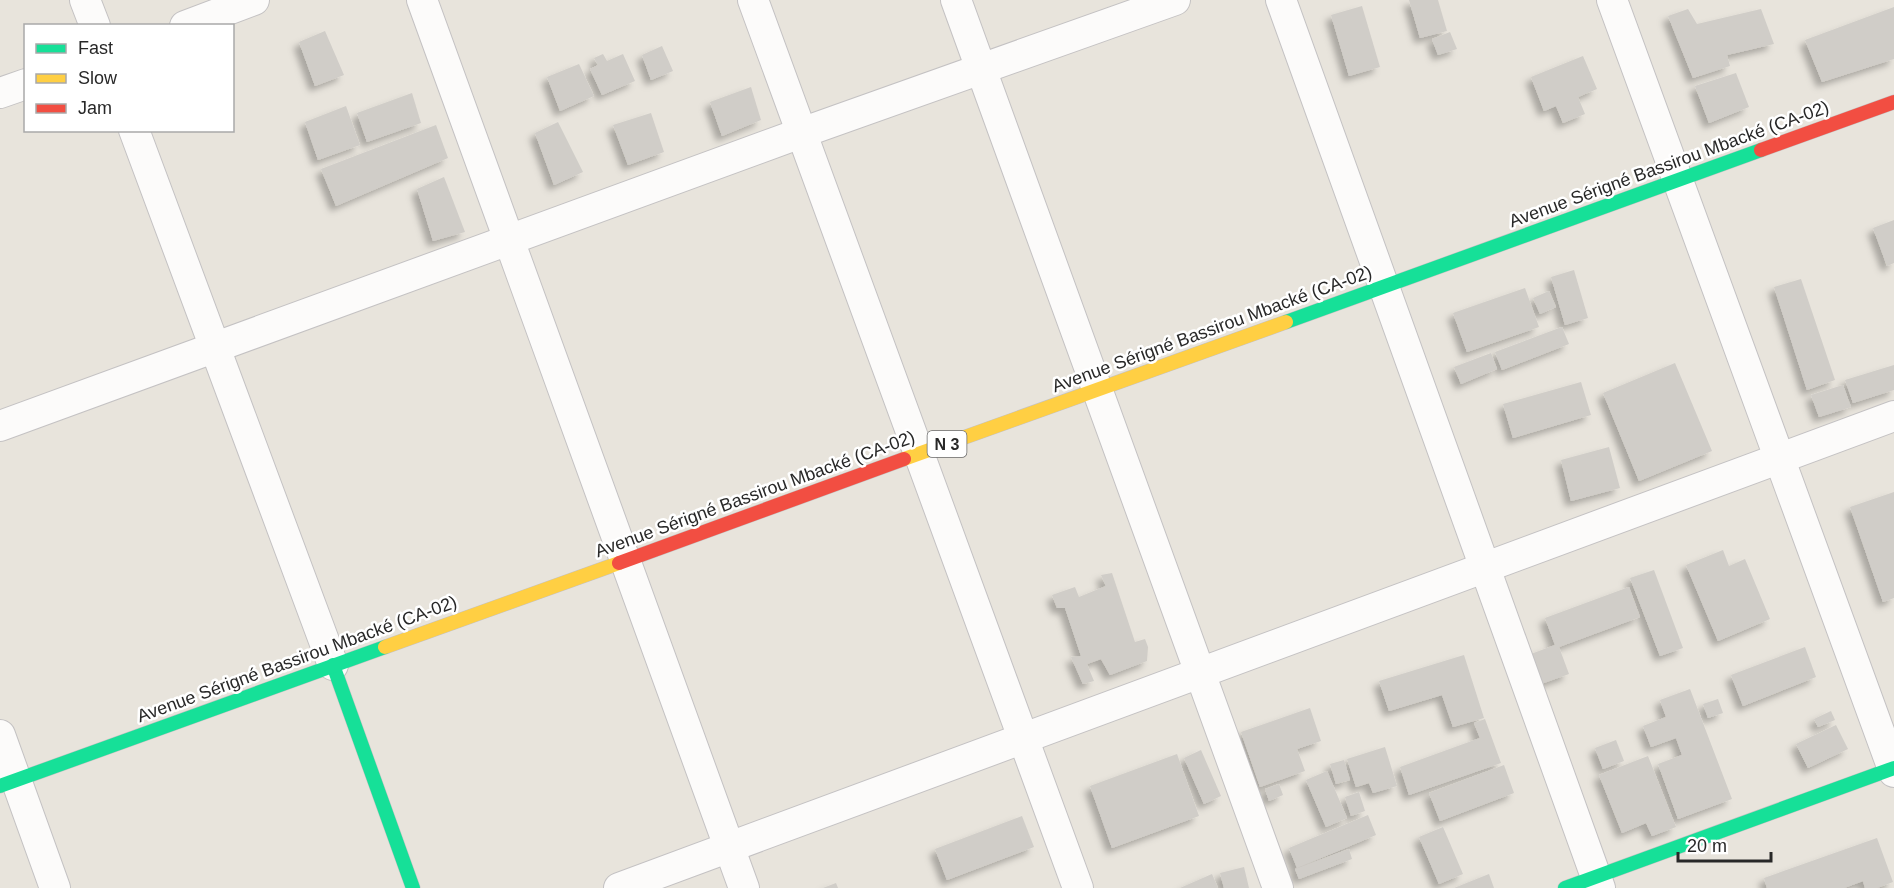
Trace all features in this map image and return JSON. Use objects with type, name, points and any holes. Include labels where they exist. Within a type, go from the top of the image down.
[{"type":"main road","name":"Avenue Sérigné Bassirou Mbacké (CA-02)","points":[[8,783],[1894,102]]},
{"type":"main road","points":[[333,665],[413,888]]},
{"type":"main road","points":[[1565,888],[1598,882],[1894,769]]},
{"type":"street","points":[[85,0],[94,24]]},
{"type":"street","points":[[190,24],[254,0]]},
{"type":"street","points":[[422,0],[744,888]]},
{"type":"street","points":[[753,0],[1078,888]]},
{"type":"street","points":[[956,0],[1278,888]]},
{"type":"street","points":[[0,426],[801,133],[1175,0]]},
{"type":"street","points":[[1281,0],[1598,882]]},
{"type":"street","points":[[1612,0],[1894,769]]},
{"type":"street","points":[[0,93],[24,85]]},
{"type":"street","points":[[135,132],[333,665]]},
{"type":"street","points":[[619,888],[1894,416]]},
{"type":"street","points":[[0,735],[8,783],[55,888]]},
{"type":"building","points":[[1409,0],[1438,0],[1447,31],[1420,38]]},
{"type":"building","points":[[1362,6],[1380,67],[1349,76],[1331,15]]},
{"type":"building","points":[[1894,7],[1894,59],[1822,82],[1805,40]]},
{"type":"building","points":[[1688,9],[1697,24],[1761,9],[1774,44],[1727,55],[1730,66],[1693,78],[1668,16]]},
{"type":"building","points":[[325,31],[344,75],[315,86],[299,42]]},
{"type":"building","points":[[1450,32],[1457,49],[1438,55],[1432,39]]},
{"type":"building","points":[[662,46],[673,71],[651,80],[642,55]]},
{"type":"building","points":[[603,54],[607,61],[623,54],[635,81],[602,95],[590,69],[598,65],[594,58]]},
{"type":"building","points":[[1583,56],[1597,89],[1578,97],[1585,114],[1563,123],[1556,106],[1544,111],[1531,77]]},
{"type":"building","points":[[579,64],[594,96],[560,111],[547,77]]},
{"type":"building","points":[[1736,73],[1749,107],[1709,123],[1695,86]]},
{"type":"building","points":[[751,87],[761,120],[722,136],[710,102]]},
{"type":"building","points":[[412,93],[421,123],[367,142],[357,113]]},
{"type":"building","points":[[346,106],[360,145],[318,160],[305,122]]},
{"type":"building","points":[[651,113],[664,152],[628,165],[613,125]]},
{"type":"building","points":[[558,122],[583,172],[554,185],[535,133]]},
{"type":"building","points":[[436,125],[448,158],[336,206],[321,169]]},
{"type":"building","points":[[444,177],[465,232],[433,241],[417,189]]},
{"type":"building","points":[[1894,220],[1894,263],[1887,266],[1873,228]]},
{"type":"building","points":[[1574,270],[1588,318],[1565,325],[1551,277]]},
{"type":"building","points":[[1801,279],[1835,380],[1807,390],[1774,287]]},
{"type":"building","points":[[1525,288],[1539,327],[1467,352],[1453,313]]},
{"type":"building","points":[[1549,291],[1556,307],[1540,314],[1533,298]]},
{"type":"building","points":[[1562,327],[1569,344],[1502,370],[1495,352]]},
{"type":"building","points":[[1491,353],[1497,369],[1461,384],[1454,367]]},
{"type":"building","points":[[1675,363],[1712,451],[1639,481],[1603,393]]},
{"type":"building","points":[[1894,365],[1894,390],[1853,403],[1845,380]]},
{"type":"building","points":[[1581,382],[1591,415],[1513,438],[1503,404]]},
{"type":"building","points":[[1843,385],[1851,407],[1819,417],[1811,395]]},
{"type":"building","points":[[1609,447],[1620,488],[1571,501],[1561,460]]},
{"type":"building","points":[[1894,492],[1894,598],[1883,602],[1850,507]]},
{"type":"building","points":[[1723,550],[1729,566],[1745,559],[1770,619],[1718,641],[1686,565]]},
{"type":"building","points":[[1654,570],[1683,648],[1660,656],[1630,578]]},
{"type":"building","points":[[1112,573],[1135,642],[1145,639],[1148,647],[1147,661],[1110,675],[1101,659],[1087,664],[1094,681],[1083,684],[1071,657],[1081,656],[1065,608],[1057,608],[1052,595],[1075,587],[1079,597],[1106,586],[1101,575]]},
{"type":"building","points":[[1629,587],[1640,617],[1559,647],[1569,674],[1541,684],[1531,654],[1555,645],[1545,618]]},
{"type":"building","points":[[1805,647],[1816,677],[1743,706],[1731,675]]},
{"type":"building","points":[[1464,655],[1484,718],[1453,727],[1442,695],[1389,711],[1379,681]]},
{"type":"building","points":[[1690,689],[1732,799],[1678,819],[1658,764],[1682,755],[1676,738],[1651,747],[1643,726],[1666,717],[1660,700]]},
{"type":"building","points":[[1718,699],[1723,713],[1708,718],[1703,704]]},
{"type":"building","points":[[1310,708],[1321,741],[1297,749],[1305,771],[1260,787],[1241,732]]},
{"type":"building","points":[[1831,711],[1835,720],[1818,727],[1814,719]]},
{"type":"building","points":[[1485,719],[1501,763],[1409,795],[1400,767],[1480,738],[1474,723]]},
{"type":"building","points":[[1836,725],[1848,749],[1808,768],[1796,744]]},
{"type":"building","points":[[1616,740],[1624,761],[1603,769],[1595,748]]},
{"type":"building","points":[[1385,747],[1397,786],[1373,793],[1369,783],[1356,787],[1347,759]]},
{"type":"building","points":[[1201,750],[1221,796],[1204,804],[1184,758]]},
{"type":"building","points":[[1177,754],[1199,816],[1112,848],[1090,786]]},
{"type":"building","points":[[1648,756],[1676,827],[1652,836],[1646,823],[1622,833],[1599,775]]},
{"type":"building","points":[[1344,760],[1350,780],[1336,784],[1330,764]]},
{"type":"building","points":[[1504,765],[1514,793],[1440,821],[1429,793]]},
{"type":"building","points":[[1327,771],[1347,818],[1326,827],[1306,780]]},
{"type":"building","points":[[1279,784],[1283,795],[1269,801],[1265,789]]},
{"type":"building","points":[[1359,792],[1365,811],[1351,816],[1345,797]]},
{"type":"building","points":[[1368,815],[1376,835],[1297,868],[1289,848]]},
{"type":"building","points":[[1022,816],[1034,847],[947,880],[935,849]]},
{"type":"building","points":[[1443,827],[1463,874],[1439,884],[1419,837]]},
{"type":"building","points":[[1877,838],[1893,882],[1877,888],[1865,888],[1863,881],[1844,888],[1767,888],[1764,878]]},
{"type":"building","points":[[1349,849],[1352,859],[1299,879],[1295,869]]},
{"type":"building","points":[[1244,867],[1249,888],[1224,888],[1220,873]]},
{"type":"building","points":[[1212,874],[1218,888],[1180,888]]},
{"type":"building","points":[[1489,874],[1494,888],[1454,888]]},
{"type":"building","points":[[836,883],[838,888],[823,888]]},
{"type":"traffic: fast","points":[[1286,322],[1761,150]]},
{"type":"traffic: fast","points":[[0,786],[385,647]]},
{"type":"traffic: fast","points":[[333,665],[413,888]]},
{"type":"traffic: fast","points":[[1565,888],[1894,768]]},
{"type":"traffic: slow","points":[[904,459],[1286,322]]},
{"type":"traffic: slow","points":[[385,647],[619,563]]},
{"type":"traffic: jam","points":[[1761,150],[1894,102]]},
{"type":"traffic: jam","points":[[619,563],[904,459]]}]
